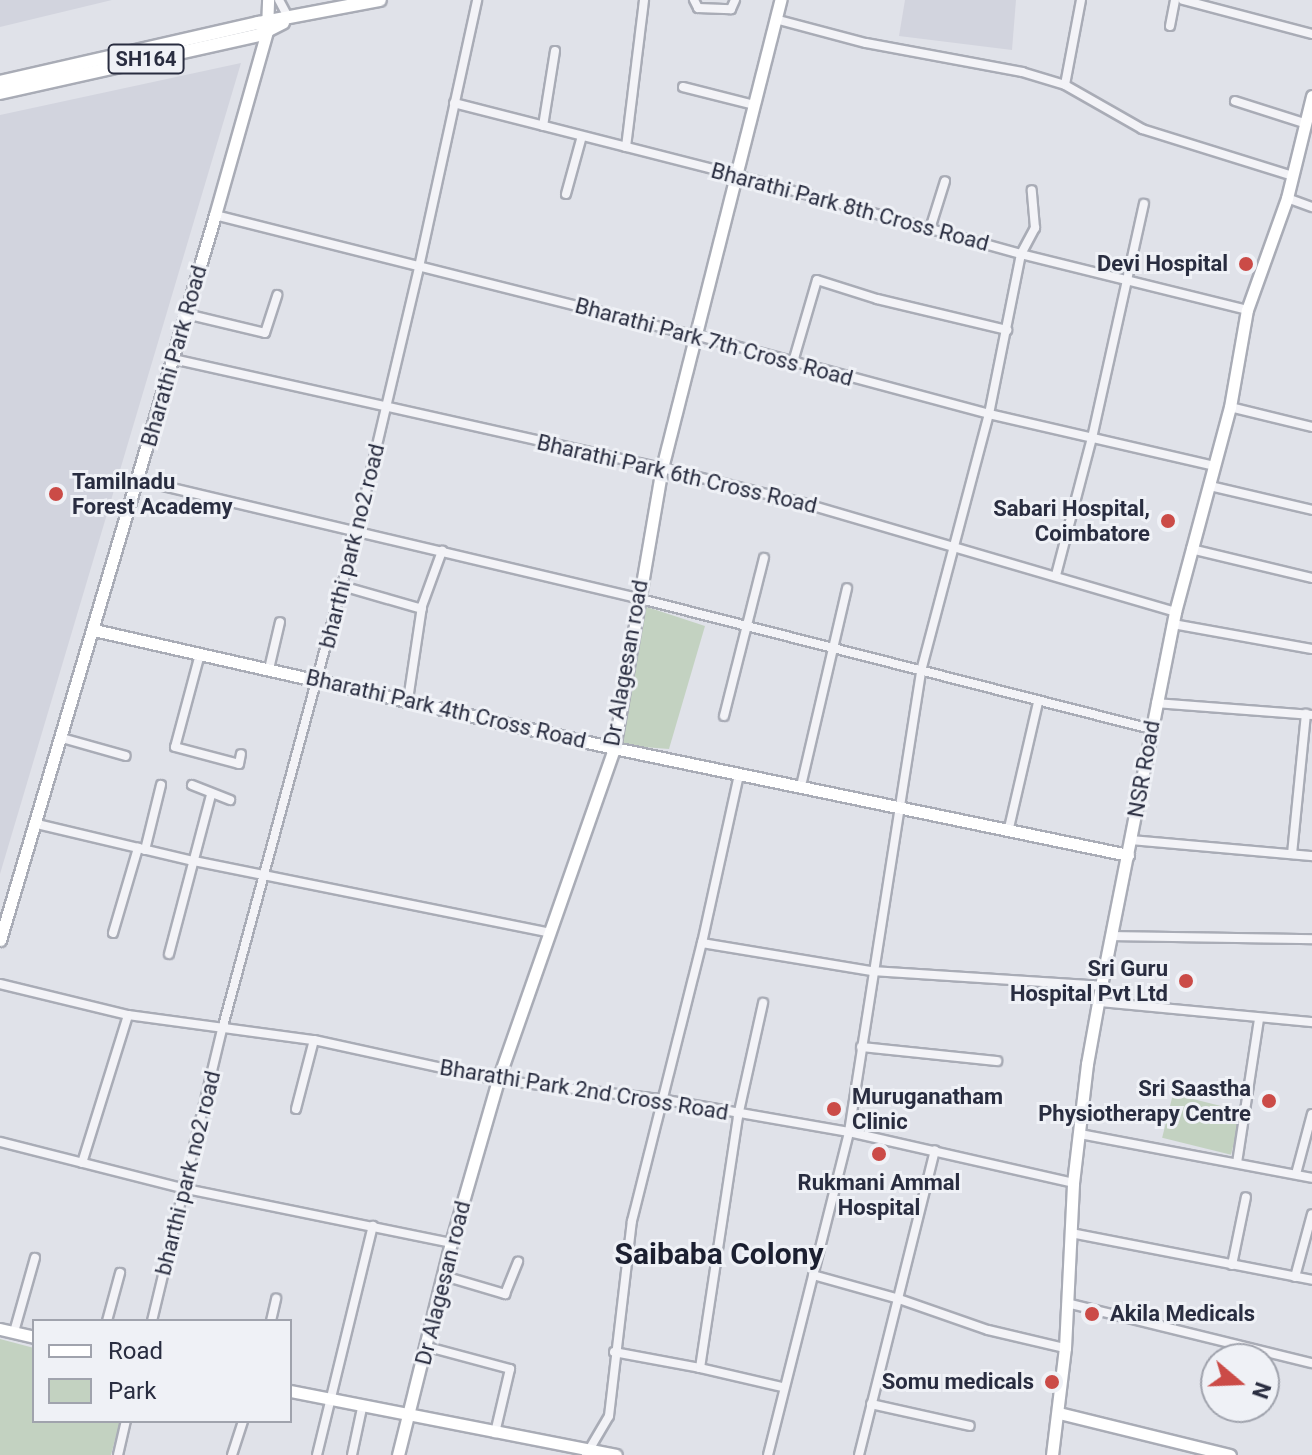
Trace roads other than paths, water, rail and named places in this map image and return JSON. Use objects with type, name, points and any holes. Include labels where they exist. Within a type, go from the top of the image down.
[{"type":"main road","name":"SH164","points":[[0,93],[380,0]]},
{"type":"main road","name":"SH164","points":[[0,82],[266,27]]},
{"type":"street","name":"Bharathi Park Road","points":[[0,940],[37,824],[215,215],[266,27],[268,0]]},
{"type":"street","points":[[279,0],[290,20]]},
{"type":"street","name":"bharthi park no2 road","points":[[153,1319],[223,1026],[319,680],[357,530],[477,0]]},
{"type":"street","points":[[626,147],[644,0]]},
{"type":"street","points":[[694,0],[698,8],[731,9],[735,0]]},
{"type":"street","name":"Dr Alagesan road","points":[[398,1455],[428,1347],[451,1243],[498,1080],[547,932],[614,748],[637,598],[662,468],[698,336],[780,0]]},
{"type":"street","points":[[1065,85],[1081,0]]},
{"type":"street","points":[[1170,26],[1175,0]]},
{"type":"street","points":[[1183,0],[1312,34]]},
{"type":"street","points":[[775,19],[866,43],[1022,72],[1065,85],[1142,129],[1293,176]]},
{"type":"street","points":[[543,126],[555,51]]},
{"type":"street","points":[[683,87],[754,105]]},
{"type":"street","name":"NSR Road","points":[[1052,1455],[1065,1348],[1073,1183],[1087,1064],[1101,986],[1174,618],[1230,407],[1247,310],[1287,198],[1312,98]]},
{"type":"street","points":[[1235,101],[1304,123]]},
{"type":"street","name":"Bharathi Park 8th Cross Road","points":[[454,103],[736,175],[1021,254],[1247,310]]},
{"type":"street","points":[[566,194],[582,136]]},
{"type":"street","points":[[930,229],[945,181]]},
{"type":"street","points":[[768,1455],[782,1387],[849,1132],[897,807],[921,671],[989,414],[1021,254],[1035,228],[1032,190]]},
{"type":"street","points":[[1287,198],[1312,207]]},
{"type":"street","points":[[1056,575],[1092,438],[1144,204]]},
{"type":"street","name":"Bharathi Park 7th Cross Road","points":[[215,215],[698,336],[989,414],[1214,466]]},
{"type":"street","points":[[793,362],[817,280],[877,299],[1007,330]]},
{"type":"street","points":[[186,314],[265,333],[277,295]]},
{"type":"street","name":"Bharathi Park 6th Cross Road","points":[[173,359],[386,409],[662,468],[1056,575],[1174,618],[1312,649]]},
{"type":"street","points":[[1230,407],[1312,427]]},
{"type":"street","points":[[138,480],[637,598],[1151,729]]},
{"type":"street","points":[[1210,486],[1312,510]]},
{"type":"street","points":[[1191,549],[1312,578]]},
{"type":"street","points":[[408,700],[422,609],[442,551]]},
{"type":"street","points":[[724,716],[764,558]]},
{"type":"street","points":[[342,586],[422,609]]},
{"type":"street","points":[[801,786],[830,649],[847,588]]},
{"type":"street","points":[[269,669],[280,622]]},
{"type":"street","name":"Bharathi Park 4th Cross Road","points":[[94,630],[614,748],[1128,855]]},
{"type":"street","points":[[200,654],[175,747],[239,764],[241,754]]},
{"type":"street","points":[[1009,828],[1038,702]]},
{"type":"street","points":[[1156,703],[1309,715],[1292,854]]},
{"type":"street","points":[[62,738],[126,756]]},
{"type":"street","points":[[587,1452],[609,1416],[614,1352],[632,1221],[660,1099],[702,943],[739,775]]},
{"type":"street","points":[[113,933],[161,785]]},
{"type":"street","points":[[192,785],[230,800]]},
{"type":"street","points":[[169,954],[211,795]]},
{"type":"street","points":[[37,824],[194,861],[547,932]]},
{"type":"street","points":[[1132,840],[1312,856]]},
{"type":"street","points":[[1113,936],[1312,939]]},
{"type":"street","points":[[702,943],[872,971],[1101,986]]},
{"type":"street","name":"Bharathi Park 2nd Cross Road","points":[[0,984],[128,1015],[314,1040],[498,1080],[660,1099],[738,1116],[849,1132],[1073,1183]]},
{"type":"street","points":[[1099,1002],[1312,1022]]},
{"type":"street","points":[[700,1368],[738,1116],[763,1003]]},
{"type":"street","points":[[82,1163],[128,1015]]},
{"type":"street","points":[[1237,1163],[1259,1019]]},
{"type":"street","points":[[296,1109],[314,1040]]},
{"type":"street","points":[[861,1047],[997,1061]]},
{"type":"street","points":[[1296,1174],[1312,1114]]},
{"type":"street","points":[[1080,1134],[1312,1178]]},
{"type":"street","points":[[0,1142],[186,1189],[451,1243]]},
{"type":"street","points":[[859,1455],[935,1150]]},
{"type":"street","points":[[1232,1265],[1246,1197]]},
{"type":"street","points":[[1295,1277],[1312,1214]]},
{"type":"street","points":[[317,1455],[333,1400],[373,1226]]},
{"type":"street","points":[[1071,1233],[1312,1280]]},
{"type":"street","points":[[14,1332],[35,1258]]},
{"type":"street","points":[[444,1276],[505,1294],[518,1262]]},
{"type":"street","points":[[108,1319],[120,1273]]},
{"type":"street","points":[[813,1275],[899,1299],[988,1330],[1065,1348]]},
{"type":"street","points":[[271,1319],[276,1299]]},
{"type":"street","points":[[1067,1303],[1312,1363]]},
{"type":"street","points":[[0,1329],[32,1336]]},
{"type":"street","points":[[428,1347],[510,1369],[495,1433]]},
{"type":"street","points":[[614,1352],[782,1387]]},
{"type":"street","points":[[292,1391],[362,1408],[616,1455]]},
{"type":"street","points":[[871,1404],[970,1426]]},
{"type":"street","points":[[352,1455],[362,1408]]},
{"type":"street","points":[[1059,1413],[1230,1455]]},
{"type":"street","points":[[118,1455],[126,1423]]},
{"type":"street","points":[[232,1455],[242,1423]]},
{"type":"place","name":"Devi Hospital","points":[[1246,264]]},
{"type":"place","name":"Tamilnadu Forest Academy","points":[[56,494]]},
{"type":"place","name":"Sabari Hospital, Coimbatore","points":[[1168,521]]},
{"type":"place","name":"Sri Guru Hospital Pvt Ltd","points":[[1186,981]]},
{"type":"place","name":"Sri Saastha Physiotherapy Centre","points":[[1269,1101]]},
{"type":"place","name":"Muruganatham Clinic","points":[[834,1109]]},
{"type":"place","name":"Rukmani Ammal Hospital","points":[[879,1154]]},
{"type":"place","name":"Akila Medicals","points":[[1092,1314]]},
{"type":"place","name":"Somu medicals","points":[[1052,1382]]},
{"type":"district","name":"Saibaba Colony","points":[[719,1254]]}]
